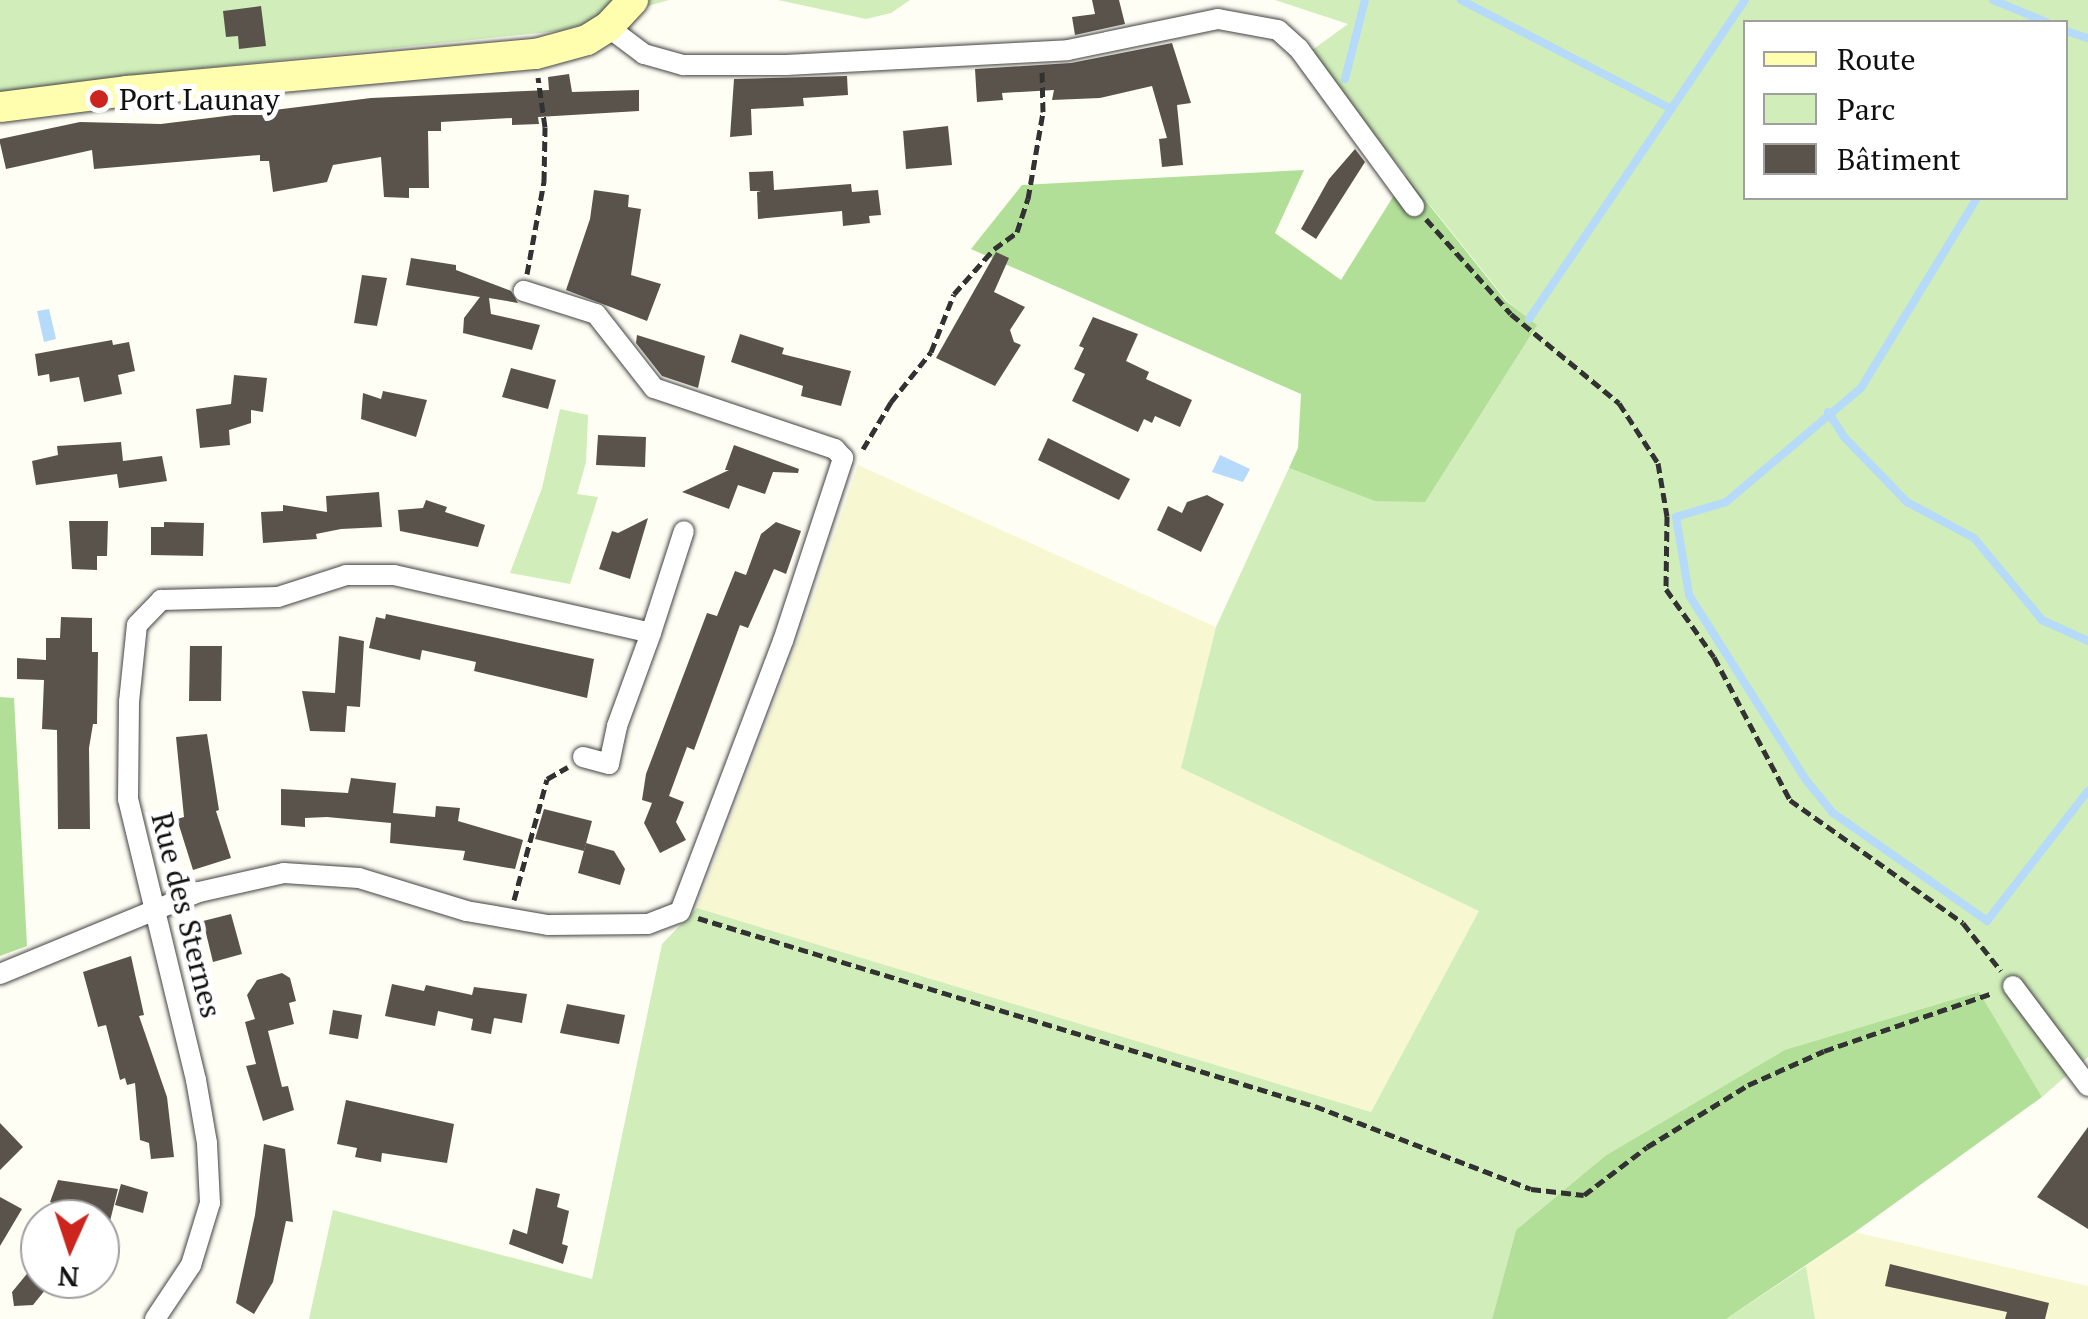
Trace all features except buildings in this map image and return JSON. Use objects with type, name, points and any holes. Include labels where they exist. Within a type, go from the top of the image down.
[{"type":"main road","points":[[0,107],[127,91],[536,54],[572,46],[608,27],[633,0]]},
{"type":"street","points":[[608,27],[644,54],[683,64],[786,65],[1041,52],[1115,43],[1218,19],[1278,30],[1299,49],[1342,113],[1414,206]]},
{"type":"street","points":[[0,974],[227,882],[304,872],[359,878],[434,902],[548,925],[665,921],[680,912],[783,641],[843,458],[835,449],[654,388],[596,314],[524,292]]},
{"type":"street","points":[[584,757],[609,764],[617,726],[684,530]]},
{"type":"street","name":"Rue des Sternes","points":[[155,1319],[192,1266],[210,1203],[207,1143],[196,1080],[128,799],[129,702],[137,625],[161,600],[278,598],[346,575],[394,574],[651,633]]},
{"type":"street","points":[[2012,986],[2088,1086]]},
{"type":"path","points":[[843,458],[858,454],[868,442],[891,402],[931,352],[954,294],[994,248],[1017,232],[1028,199],[1042,112],[1041,52]]},
{"type":"path","points":[[524,292],[544,181],[545,127],[536,54]]},
{"type":"path","points":[[680,912],[853,969],[1315,1106],[1530,1190],[1584,1195],[1646,1147],[1748,1085],[1824,1051],[2012,986],[1963,923],[1790,800],[1714,657],[1666,589],[1667,516],[1658,463],[1618,403],[1511,314],[1414,206]]},
{"type":"path","points":[[509,918],[547,779],[584,757]]},
{"type":"green space","points":[[0,0],[669,0],[559,31],[174,71],[0,94]]},
{"type":"green space","points":[[778,0],[910,0],[891,13],[866,19]]},
{"type":"green space","points":[[1275,0],[2088,0],[2088,1057],[2042,1097],[1978,992],[1605,1156],[1516,1230],[1492,1319],[309,1319],[333,1210],[592,1279],[662,944],[697,908],[1371,1112],[1479,911],[1181,768],[1216,627],[1289,468],[1375,500],[1536,325],[1507,301],[1308,53],[1348,24]]},
{"type":"green space","points":[[1304,170],[1275,233],[1341,280],[1406,176],[1506,301],[1537,325],[1425,502],[1375,501],[1289,468],[1298,448],[1301,394],[971,249],[1022,185]]},
{"type":"green space","points":[[560,409],[588,415],[586,462],[577,494],[598,497],[570,584],[510,573],[542,488]]},
{"type":"green space","points":[[858,465],[1216,627],[1181,768],[1480,911],[1371,1112],[697,908],[806,619]]},
{"type":"green space","points":[[0,697],[14,698],[27,946],[0,956]]},
{"type":"green space","points":[[1979,992],[2042,1097],[1726,1319],[1492,1319],[1516,1230],[1605,1156],[1785,1050]]},
{"type":"green space","points":[[1855,1232],[2088,1286],[2088,1319],[1815,1319],[1806,1266]]},
{"type":"green space","points":[[1806,1266],[1815,1319],[1726,1319]]},
{"type":"water","points":[[49,309],[56,339],[44,342],[37,311]]},
{"type":"water","points":[[1220,455],[1250,469],[1243,482],[1212,472]]},
{"type":"waterway","points":[[1345,79],[1365,0]]},
{"type":"waterway","points":[[1461,0],[1671,109]]},
{"type":"waterway","points":[[1529,319],[1745,0]]},
{"type":"waterway","points":[[1993,0],[2041,20]]},
{"type":"waterway","points":[[2068,32],[2088,38]]},
{"type":"waterway","points":[[1976,200],[1861,388],[1726,502],[1676,517],[1689,595],[1806,780],[1833,813],[1987,921],[2088,791]]},
{"type":"waterway","points":[[1828,412],[1844,437],[1907,502],[1974,538],[2042,620],[2088,641]]},
{"type":"place","name":"Port Launay","points":[[99,99]]}]
